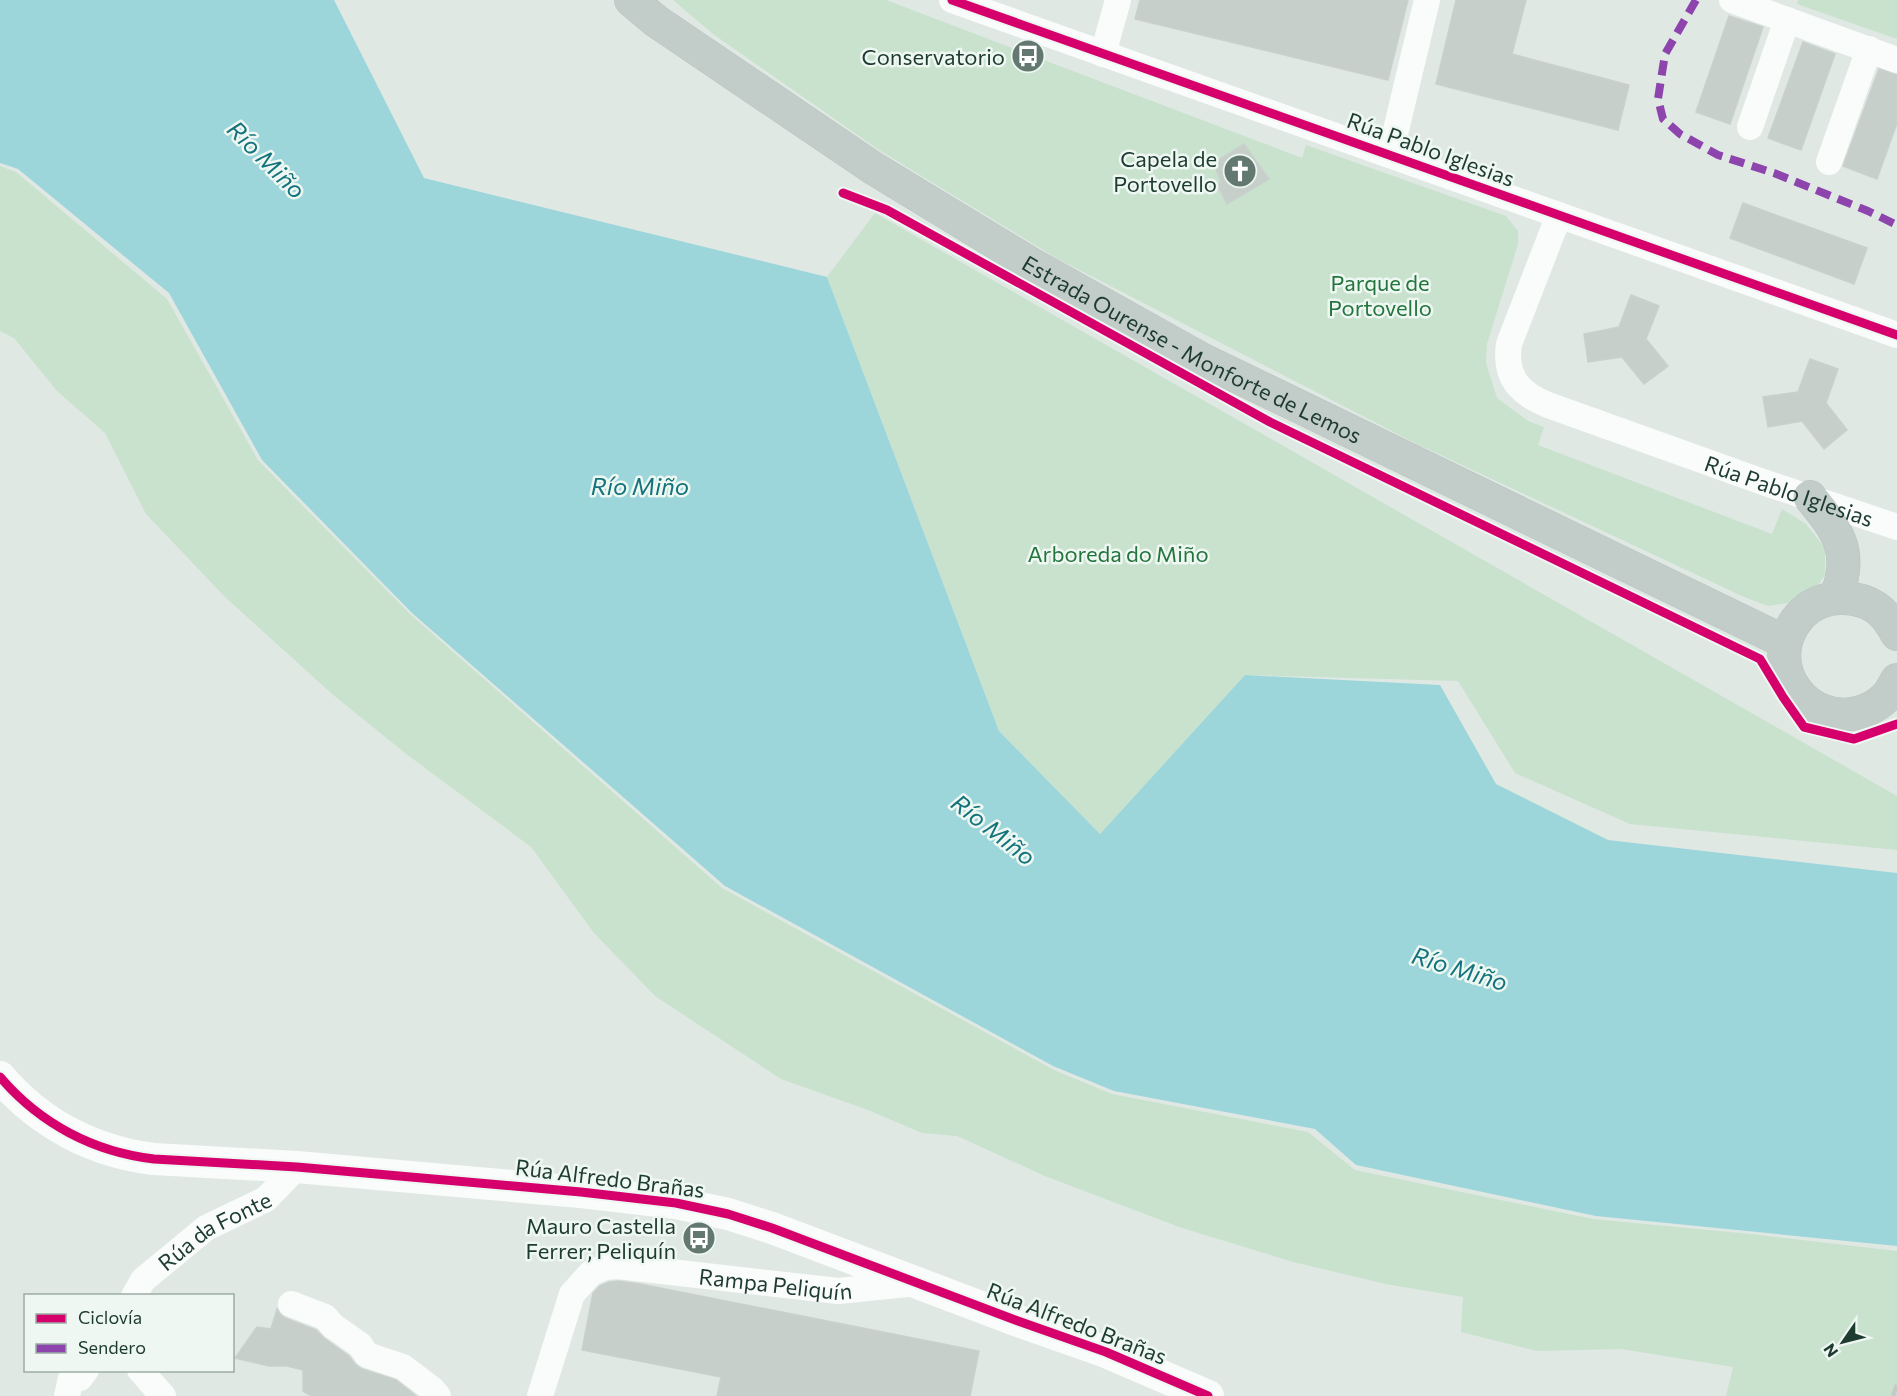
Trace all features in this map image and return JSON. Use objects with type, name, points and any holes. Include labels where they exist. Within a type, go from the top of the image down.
[{"type":"highway","name":"Estrada Ourense - Monforte de Lemos","points":[[631,0],[656,21],[873,168],[1031,264],[1183,349],[1785,642]]},
{"type":"highway","points":[[1810,497],[1831,522],[1844,552],[1843,578],[1836,597]]},
{"type":"highway","points":[[1895,620],[1857,598],[1836,597],[1819,602],[1804,611],[1792,625],[1785,642],[1784,662],[1789,680],[1800,697],[1815,709],[1834,715],[1853,715],[1872,708],[1887,696],[1897,680]]},
{"type":"street","name":"Rúa Pablo Iglesias","points":[[952,0],[1897,335]]},
{"type":"street","points":[[1103,54],[1118,0]]},
{"type":"street","points":[[1390,155],[1427,0]]},
{"type":"street","points":[[1732,0],[1897,60]]},
{"type":"street","points":[[1750,127],[1787,20]]},
{"type":"street","points":[[1829,162],[1869,49]]},
{"type":"street","name":"Rúa Pablo Iglesias","points":[[1558,215],[1509,344],[1506,358],[1510,373],[1518,387],[1548,405],[1897,527]]},
{"type":"street","name":"Rúa Alfredo Brañas","points":[[0,1077],[33,1109],[59,1128],[85,1142],[131,1156],[297,1167],[581,1191],[675,1203],[728,1214],[772,1228],[1106,1352],[1208,1396]]},
{"type":"street","name":"Rúa da Fonte","points":[[135,1294],[143,1280],[206,1228],[266,1199],[297,1167]]},
{"type":"street","name":"Rampa Peliquín","points":[[540,1396],[572,1294],[591,1273],[605,1267],[618,1266],[838,1291],[917,1283]]},
{"type":"street","points":[[291,1304],[325,1317],[333,1326],[360,1345],[367,1355],[403,1367],[438,1396]]},
{"type":"street","points":[[67,1396],[71,1378],[80,1378],[85,1372]]},
{"type":"street","points":[[141,1372],[163,1396]]},
{"type":"green space","name":"Parque de Portovello","points":[[673,0],[886,0],[1302,158],[1306,145],[1506,216],[1518,231],[1518,244],[1487,344],[1486,363],[1497,398],[1528,421],[1544,427],[1538,445],[1772,534],[1782,509],[1806,524],[1825,548],[1825,574],[1812,596],[1795,602],[1768,606],[1744,597],[1413,442],[1058,259],[879,150],[713,34]]},
{"type":"green space","points":[[1798,0],[1897,0],[1897,39],[1797,4]]},
{"type":"green space","points":[[0,166],[16,172],[167,299],[258,460],[410,614],[722,888],[1054,1070],[1112,1094],[1308,1132],[1355,1170],[1593,1219],[1897,1251],[1897,1396],[1726,1396],[1733,1367],[1621,1349],[1537,1351],[1461,1332],[1463,1297],[1386,1284],[1293,1262],[1179,1227],[1045,1176],[957,1136],[922,1133],[868,1110],[781,1079],[655,996],[594,933],[531,847],[405,753],[332,694],[224,596],[146,514],[105,433],[57,391],[14,338],[0,331]]},
{"type":"green space","name":"Arboreda do Miño","points":[[875,213],[1897,796],[1897,850],[1630,824],[1515,773],[1458,681],[1245,675],[1100,834],[999,731],[827,277]]},
{"type":"water","name":"Río Miño","points":[[0,0],[334,0],[424,178],[827,277],[999,731],[1100,834],[1245,675],[1440,685],[1496,784],[1608,840],[1897,873],[1897,1246],[1596,1216],[1356,1165],[1315,1129],[1114,1091],[1053,1066],[725,886],[412,613],[262,460],[169,293],[18,169],[0,163]]},
{"type":"building","points":[[1140,0],[1408,0],[1388,80],[1135,19]]},
{"type":"building","points":[[1456,0],[1526,0],[1512,54],[1629,85],[1618,130],[1436,84]]},
{"type":"building","points":[[1729,16],[1763,27],[1730,124],[1696,112]]},
{"type":"building","points":[[1803,42],[1835,54],[1801,150],[1768,138]]},
{"type":"building","points":[[1879,69],[1897,75],[1897,123],[1877,179],[1843,166]]},
{"type":"building","name":"Capela de Portovello","points":[[1244,144],[1269,179],[1227,204],[1217,184],[1221,183],[1214,163]]},
{"type":"building","points":[[1743,203],[1867,248],[1854,284],[1730,238]]},
{"type":"building","points":[[1631,295],[1659,306],[1646,339],[1668,366],[1644,384],[1622,357],[1588,362],[1584,334],[1619,327]]},
{"type":"building","points":[[1810,359],[1838,369],[1826,403],[1847,430],[1824,449],[1802,421],[1768,427],[1763,397],[1798,392]]},
{"type":"building","points":[[618,1281],[979,1351],[970,1396],[717,1396],[721,1377],[582,1350],[593,1293],[600,1286]]},
{"type":"building","points":[[277,1309],[285,1318],[316,1330],[362,1369],[396,1380],[416,1396],[311,1396],[303,1391],[303,1370],[287,1366],[269,1366],[235,1358],[257,1327],[271,1329]]},
{"type":"railway","points":[[1893,1396],[1897,1385]]},
{"type":"marked path","points":[[1696,0],[1665,54],[1658,99],[1663,119],[1680,134],[1718,155],[1774,173],[1897,225]]},
{"type":"cycle path","points":[[952,0],[1897,335]]},
{"type":"cycle path","points":[[843,193],[887,210],[1270,422],[1760,659],[1804,727],[1854,739],[1897,724]]},
{"type":"cycle path","points":[[0,1077],[32,1109],[50,1122],[89,1142],[132,1155],[154,1159],[297,1167],[581,1192],[676,1203],[728,1214],[772,1228],[1106,1352],[1208,1396]]},
{"type":"place","name":"Conservatorio","points":[[1028,56]]},
{"type":"place","name":"Capela de Portovello","points":[[1240,171]]},
{"type":"place","name":"Mauro Castella Ferrer; Peliquín","points":[[699,1238]]}]
